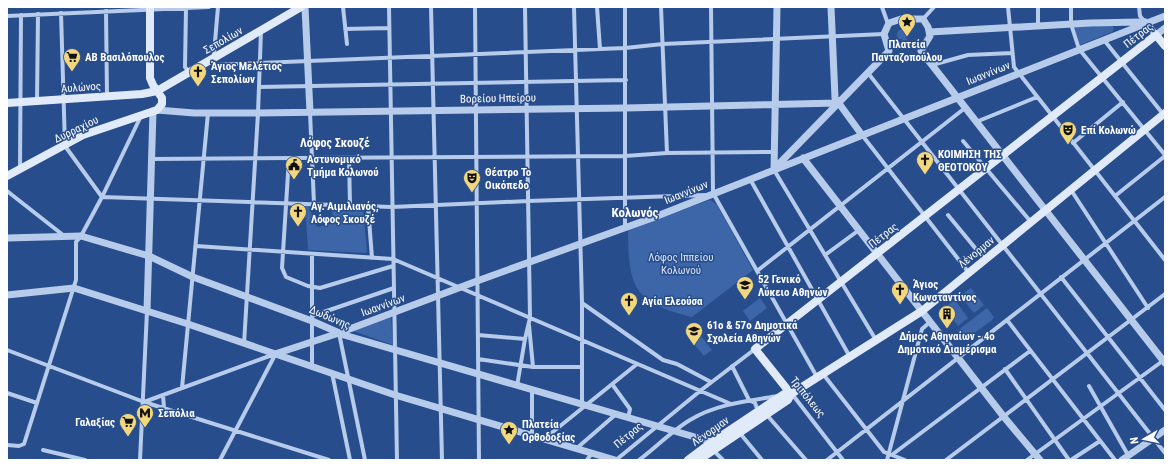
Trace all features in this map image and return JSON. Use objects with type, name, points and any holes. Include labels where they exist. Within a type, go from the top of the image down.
[{"type":"main road","name":"Σεπολίων","points":[[157,91],[189,73],[214,62],[261,30],[301,7]]},
{"type":"main road","points":[[150,8],[150,78],[162,100],[155,110]]},
{"type":"main road","points":[[1156,36],[1165,46]]},
{"type":"main road","name":"Πέτρας","points":[[755,349],[1156,36]]},
{"type":"main road","name":"Αυλώνος","points":[[7,103],[142,94],[157,91]]},
{"type":"main road","name":"Δυρραχίου","points":[[7,176],[83,135],[155,110]]},
{"type":"main road","name":"Λένορμαν","points":[[699,460],[712,446],[762,413],[788,400],[788,394],[922,311],[1164,114]]},
{"type":"main road","name":"Τριπόλεως","points":[[755,349],[788,394]]},
{"type":"main road","name":"Λένορμαν","points":[[688,460],[701,450],[739,432],[762,413]]},
{"type":"street","points":[[7,16],[150,8],[209,7]]},
{"type":"street","points":[[218,7],[214,62],[260,63],[390,58],[625,48],[663,44],[884,34]]},
{"type":"street","points":[[304,7],[314,204]]},
{"type":"street","points":[[343,7],[346,44]]},
{"type":"street","points":[[389,7],[397,460]]},
{"type":"street","points":[[431,7],[442,460]]},
{"type":"street","points":[[475,7],[479,460]]},
{"type":"street","points":[[517,386],[530,318],[524,7]]},
{"type":"street","points":[[574,7],[579,245],[582,303],[583,405]]},
{"type":"street","points":[[597,7],[600,49]]},
{"type":"street","points":[[625,7],[625,228]]},
{"type":"street","points":[[661,7],[667,153]]},
{"type":"street","points":[[711,7],[712,152],[710,194],[787,324],[820,375],[884,452],[905,460]]},
{"type":"street","points":[[777,7],[774,170],[876,340]]},
{"type":"street","points":[[831,7],[835,98],[969,272]]},
{"type":"street","points":[[774,170],[889,51],[884,34],[888,24],[882,7]]},
{"type":"street","points":[[888,24],[901,19],[923,19],[934,7]]},
{"type":"street","points":[[1008,7],[1014,67],[1165,260]]},
{"type":"street","points":[[1038,7],[1038,26]]},
{"type":"street","points":[[1071,7],[1071,24],[1079,48],[1165,155],[1115,196]]},
{"type":"street","points":[[1139,7],[1140,16],[1156,36]]},
{"type":"street","points":[[186,8],[185,67],[189,73]]},
{"type":"street","points":[[106,11],[107,96]]},
{"type":"street","points":[[61,13],[65,146],[102,197]]},
{"type":"street","points":[[37,101],[38,14]]},
{"type":"street","points":[[20,15],[20,169]]},
{"type":"street","name":"Ιωαννίνων","points":[[144,402],[275,354],[339,333],[460,287],[625,228],[1145,22],[1165,16]]},
{"type":"street","points":[[923,19],[930,32],[929,40],[921,51],[1164,361],[1140,377],[1056,440],[1038,457],[1027,460]]},
{"type":"street","points":[[930,32],[1071,24],[1145,22]]},
{"type":"street","points":[[1115,23],[1117,30],[1116,34]]},
{"type":"street","points":[[345,29],[389,28]]},
{"type":"street","name":"Πέτρας","points":[[1156,36],[1165,28]]},
{"type":"street","points":[[244,344],[254,158],[258,113],[261,30]]},
{"type":"street","points":[[1104,39],[1164,114]]},
{"type":"street","points":[[932,65],[968,55],[1012,53]]},
{"type":"street","points":[[868,73],[1165,453]]},
{"type":"street","points":[[259,86],[626,80]]},
{"type":"street","points":[[976,122],[1038,97]]},
{"type":"street","points":[[1073,143],[1123,102]]},
{"type":"street","name":"Βορείου Ηπείρου","points":[[155,110],[208,113],[258,113],[626,108],[838,103]]},
{"type":"street","points":[[757,271],[839,205],[965,108]]},
{"type":"street","points":[[140,460],[144,402],[150,200],[155,110]]},
{"type":"street","points":[[182,388],[208,113]]},
{"type":"street","points":[[7,445],[23,445],[74,288],[77,267],[76,242],[82,236],[142,114]]},
{"type":"street","points":[[963,141],[1031,222]]},
{"type":"street","points":[[152,158],[577,157],[712,152],[774,152],[803,158],[1004,417],[1038,457]]},
{"type":"street","points":[[288,158],[282,269],[286,277],[312,288],[322,288],[393,266]]},
{"type":"street","points":[[349,158],[350,205]]},
{"type":"street","points":[[750,178],[850,357]]},
{"type":"street","points":[[1071,190],[1148,308]]},
{"type":"street","points":[[7,191],[63,236]]},
{"type":"street","points":[[102,197],[200,202],[392,207],[710,194]]},
{"type":"street","points":[[827,460],[1165,196]]},
{"type":"street","points":[[368,206],[372,258]]},
{"type":"street","points":[[948,215],[984,260]]},
{"type":"street","points":[[825,255],[859,230]]},
{"type":"street","name":"Δωδώνης","points":[[7,238],[82,236],[149,256],[193,277],[247,297],[312,318],[339,333],[440,364],[693,437],[712,446]]},
{"type":"street","points":[[196,246],[393,259],[731,404]]},
{"type":"street","points":[[312,254],[312,366]]},
{"type":"street","points":[[1061,278],[1165,410]]},
{"type":"street","points":[[7,295],[74,288],[188,324],[396,395],[615,460]]},
{"type":"street","points":[[312,318],[394,288]]},
{"type":"street","points":[[946,460],[1165,294]]},
{"type":"street","points":[[582,303],[663,360],[677,364],[711,382]]},
{"type":"street","points":[[1006,320],[1115,460]]},
{"type":"street","points":[[891,454],[922,329],[930,322]]},
{"type":"street","points":[[529,323],[531,331],[533,367]]},
{"type":"street","points":[[339,333],[365,460]]},
{"type":"street","points":[[478,335],[525,339]]},
{"type":"street","name":"Πέτρας","points":[[615,460],[711,382],[755,349]]},
{"type":"street","points":[[7,350],[144,402],[329,460]]},
{"type":"street","points":[[887,460],[891,454],[1030,350]]},
{"type":"street","points":[[220,460],[275,354]]},
{"type":"street","points":[[478,359],[533,367],[582,367]]},
{"type":"street","points":[[544,439],[583,405],[637,364]]},
{"type":"street","points":[[732,366],[749,400],[756,403],[762,413],[806,460]]},
{"type":"street","points":[[1005,369],[1070,460],[1100,440]]},
{"type":"street","points":[[332,373],[350,460]]},
{"type":"street","points":[[612,384],[630,409],[628,418]]},
{"type":"street","points":[[1089,386],[1128,455]]},
{"type":"street","points":[[532,390],[532,435]]},
{"type":"street","points":[[7,393],[37,403]]},
{"type":"street","name":"Λένορμαν","points":[[639,460],[696,416],[731,404],[788,394]]},
{"type":"street","name":"Τριπόλεως","points":[[788,394],[843,460]]},
{"type":"street","points":[[164,395],[164,408]]},
{"type":"street","points":[[576,448],[615,415]]},
{"type":"street","points":[[1122,460],[1165,430]]},
{"type":"street","points":[[739,432],[762,460]]},
{"type":"street","points":[[693,437],[701,450]]},
{"type":"street","points":[[712,446],[723,460]]},
{"type":"street","points":[[43,450],[85,460]]},
{"type":"street","points":[[587,460],[592,453]]},
{"type":"green space","points":[[1112,25],[1114,29],[1112,32],[1080,45],[1074,26]]},
{"type":"green space","points":[[902,29],[905,31],[906,38],[912,44],[909,49],[904,49],[902,39],[899,39],[897,36],[898,31]]},
{"type":"green space","name":"Λόφος Ιππείου Κολωνού","points":[[710,200],[717,205],[753,270],[692,317],[658,306],[646,299],[638,290],[633,279],[630,266],[628,229]]},
{"type":"green space","points":[[291,205],[308,205],[317,227],[335,223],[330,206],[363,208],[367,252],[308,250],[306,218],[301,215],[289,218]]},
{"type":"green space","points":[[971,288],[984,305],[974,313],[960,296]]},
{"type":"green space","points":[[760,298],[767,308],[750,321],[743,311]]},
{"type":"green space","points":[[955,300],[968,318],[958,326],[944,308]]},
{"type":"green space","points":[[987,308],[994,317],[992,320],[964,341],[957,331]]},
{"type":"green space","points":[[391,317],[393,345],[353,331]]},
{"type":"green space","points":[[701,336],[712,350],[704,356],[693,343]]},
{"type":"place","name":"Πλατεία Πανταζοπούλου","points":[[907,37]]},
{"type":"place","name":"ΑΒ Βασιλόπουλος","points":[[72,72]]},
{"type":"place","name":"Άγιος Μελέτιος Σεπολίων","points":[[198,87]]},
{"type":"place","name":"Επί Κολωνώ","points":[[1068,145]]},
{"type":"place","name":"ΚΟΙΜΗΣΗ ΤΗΣ ΘΕΟΤΟΚΟΥ","points":[[925,175]]},
{"type":"place","name":"Αστυνομικό Τμήμα Κολωνού","points":[[294,180]]},
{"type":"place","name":"Θέατρο Το Οικόπεδο","points":[[472,193]]},
{"type":"place","name":"Αγ. Αιμιλιανός, Λόφος Σκουζέ","points":[[298,227]]},
{"type":"place","name":"52 Γενικό Λύκειο Αθηνών","points":[[745,300]]},
{"type":"place","name":"Άγιος Κωνσταντίνος","points":[[900,305]]},
{"type":"place","name":"Αγία Ελεούσα","points":[[629,316]]},
{"type":"place","name":"Δήμος Αθηναίων - 4ο Δημοτικό Διαμέρισμα","points":[[947,329]]},
{"type":"place","name":"61ο & 57ο Δημοτικά Σχολεία Αθηνών","points":[[694,346]]},
{"type":"place","name":"Σεπόλια","points":[[145,428]]},
{"type":"place","name":"Γαλαξίας","points":[[128,437]]},
{"type":"place","name":"Πλατεία Ορθοδοξίας","points":[[509,445]]},
{"type":"district","name":"Λόφος Σκουζέ","points":[[335,143]]},
{"type":"district","name":"Κολωνός","points":[[635,212]]}]
